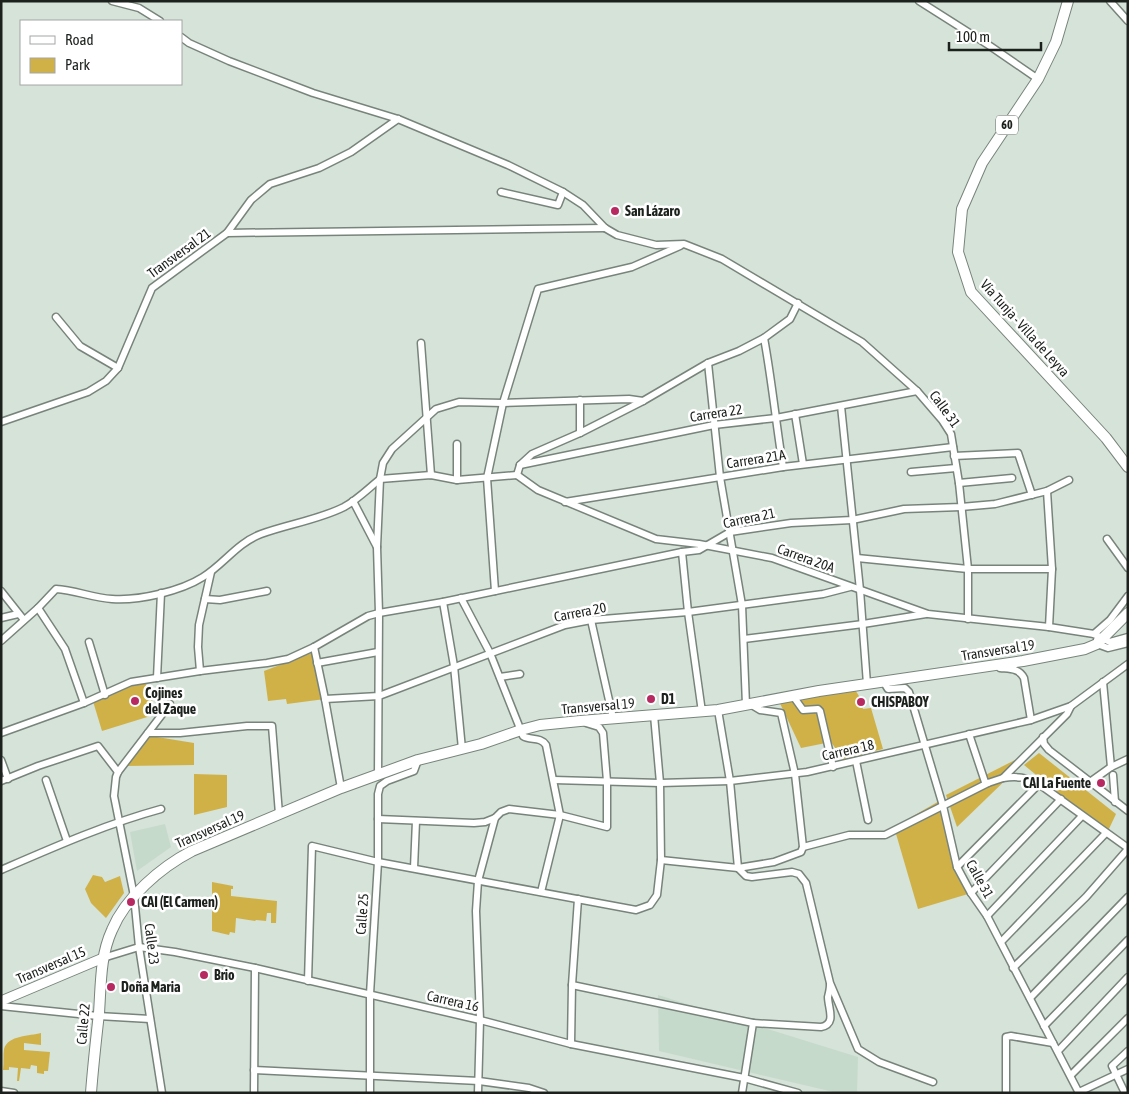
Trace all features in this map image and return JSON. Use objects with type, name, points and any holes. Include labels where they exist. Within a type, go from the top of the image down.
[{"type":"main road","name":"Vía Tunja - Villa de Leyva","points":[[1068,1],[1056,42],[1038,79],[982,163],[962,209],[958,252],[971,292],[1106,438],[1128,467]]},
{"type":"main road","points":[[1098,639],[1128,612]]},
{"type":"main road","name":"Transversal 19","points":[[134,896],[171,862],[192,851],[342,788],[418,760],[462,749],[520,730],[540,725],[718,710],[793,696],[1085,649],[1098,639]]},
{"type":"main road","name":"Transversal 15","points":[[103,958],[111,931],[120,914],[134,896]]},
{"type":"main road","name":"Calle 22","points":[[91,1093],[103,958]]},
{"type":"street","points":[[112,1],[140,8],[158,20]]},
{"type":"street","points":[[919,1],[1038,79]]},
{"type":"street","points":[[1110,1],[1128,21]]},
{"type":"street","points":[[182,38],[189,43],[238,65],[312,93],[398,120],[508,165],[563,192],[583,205],[605,228],[617,235],[656,245],[684,244]]},
{"type":"street","name":"Transversal 21","points":[[1,422],[88,392],[106,381],[118,368],[152,288],[227,233],[251,200],[270,184],[319,168],[351,152],[398,120]]},
{"type":"street","points":[[501,192],[558,205],[563,192]]},
{"type":"street","points":[[227,233],[605,228]]},
{"type":"street","points":[[495,591],[486,478],[503,403],[538,289],[632,267],[684,244]]},
{"type":"street","name":"Calle 31","points":[[684,244],[722,259],[862,342],[917,392],[947,427],[951,434],[959,483],[968,569],[968,620]]},
{"type":"street","points":[[1,641],[56,589],[111,600],[134,599],[192,584],[211,572],[239,546],[260,534],[298,524],[344,507],[353,502],[380,479],[431,476],[457,480],[517,475],[520,465],[532,454],[580,433],[643,401],[708,363],[739,351],[764,338],[790,319],[798,303]]},
{"type":"street","points":[[56,316],[80,346],[118,368]]},
{"type":"street","points":[[764,338],[772,379],[783,467]]},
{"type":"street","points":[[421,343],[431,476]]},
{"type":"street","points":[[708,363],[720,477],[742,604],[748,704],[760,710],[781,713],[795,774],[802,849]]},
{"type":"street","name":"Carrera 22","points":[[520,465],[714,425],[776,418],[917,392]]},
{"type":"street","points":[[378,776],[379,613],[377,547],[380,479],[383,463],[392,448],[426,416],[436,410],[459,402],[503,403],[629,399],[643,401]]},
{"type":"street","points":[[580,400],[580,433]]},
{"type":"street","points":[[841,406],[860,590],[867,684]]},
{"type":"street","points":[[795,414],[803,464]]},
{"type":"street","points":[[456,444],[457,480]]},
{"type":"street","name":"Carrera 21A","points":[[564,502],[803,464],[953,447]]},
{"type":"street","points":[[954,456],[1018,453],[1032,495]]},
{"type":"street","points":[[911,472],[956,468]]},
{"type":"street","name":"Carrera 20A","points":[[517,475],[538,490],[564,502],[656,539],[772,558],[928,614],[968,620],[1049,627],[1098,639]]},
{"type":"street","points":[[959,483],[1012,478]]},
{"type":"street","name":"Carrera 21","points":[[1,733],[84,703],[131,682],[200,671],[267,664],[288,659],[314,647],[368,616],[379,613],[443,602],[699,550],[730,532],[790,522],[852,520],[904,509],[996,504],[1047,491],[1069,480]]},
{"type":"street","points":[[1047,491],[1052,569],[1049,627]]},
{"type":"street","points":[[353,502],[377,547]]},
{"type":"street","points":[[1107,539],[1128,568]]},
{"type":"street","points":[[682,552],[702,712]]},
{"type":"street","points":[[857,558],[968,569],[1052,569]]},
{"type":"street","points":[[200,671],[199,626],[211,572]]},
{"type":"street","name":"Carrera 20","points":[[325,699],[379,696],[565,625],[591,620],[688,612],[823,594],[850,587]]},
{"type":"street","points":[[1,591],[24,620]]},
{"type":"street","points":[[205,599],[220,600],[267,591]]},
{"type":"street","points":[[157,678],[161,593]]},
{"type":"street","points":[[1098,639],[1128,596]]},
{"type":"street","points":[[461,598],[490,653],[523,736],[527,739],[544,742],[554,780],[560,815],[541,892]]},
{"type":"street","points":[[443,602],[454,666],[462,749]]},
{"type":"street","points":[[38,608],[64,649],[84,703]]},
{"type":"street","points":[[1,618],[18,614]]},
{"type":"street","points":[[744,639],[928,614]]},
{"type":"street","points":[[591,620],[613,718]]},
{"type":"street","points":[[1098,639],[1110,642],[1128,637]]},
{"type":"street","points":[[1098,639],[1108,648],[1128,643]]},
{"type":"street","points":[[89,642],[104,695]]},
{"type":"street","points":[[314,647],[342,788]]},
{"type":"street","points":[[318,663],[378,652]]},
{"type":"street","name":"Carrera 18","points":[[554,780],[660,783],[730,782],[833,767],[1031,720],[1071,706],[1128,664]]},
{"type":"street","points":[[988,666],[1017,670],[1022,673],[1031,720]]},
{"type":"street","points":[[500,677],[520,674]]},
{"type":"street","name":"Calle 31","points":[[884,682],[888,689],[904,688],[907,690],[943,806],[957,867],[971,893],[987,916],[1079,1092]]},
{"type":"street","points":[[1103,682],[1111,768]]},
{"type":"street","points":[[793,696],[803,710],[818,709],[820,711],[833,767]]},
{"type":"street","points":[[1,760],[4,780],[38,766],[98,746],[118,772],[170,704]]},
{"type":"street","points":[[1003,778],[1067,714],[1071,706]]},
{"type":"street","points":[[718,710],[730,782],[738,868],[746,876],[752,877],[792,872],[799,874],[806,883],[830,984],[858,1049],[879,1062],[933,1082]]},
{"type":"street","points":[[308,981],[312,846],[378,862],[636,910],[650,905],[657,894],[662,860],[660,783],[654,715]]},
{"type":"street","points":[[378,819],[474,824],[495,818],[509,808],[560,815],[607,827],[607,781],[603,733],[599,727],[580,721]]},
{"type":"street","points":[[148,734],[180,733],[247,726],[272,726],[279,814]]},
{"type":"street","points":[[969,734],[987,782]]},
{"type":"street","points":[[1043,737],[1044,744],[1049,750],[1128,811]]},
{"type":"street","points":[[1090,782],[1128,759]]},
{"type":"street","name":"Calle 25","points":[[370,1093],[370,994],[378,862],[378,794],[380,786],[414,771],[418,760]]},
{"type":"street","points":[[856,761],[868,820]]},
{"type":"street","name":"Calle 23","points":[[118,772],[114,796],[134,896],[139,947],[162,1093]]},
{"type":"street","points":[[1113,775],[1115,802]]},
{"type":"street","points":[[662,860],[738,868],[774,862],[802,849],[849,835],[885,835],[987,782],[1016,776],[1028,778],[1061,799],[1128,849],[1086,897],[1013,968]]},
{"type":"street","points":[[46,780],[67,841]]},
{"type":"street","points":[[957,867],[1039,784]]},
{"type":"street","points":[[971,893],[1061,799]]},
{"type":"street","points":[[1,870],[119,821],[161,809]]},
{"type":"street","points":[[987,916],[1082,816]]},
{"type":"street","points":[[478,1093],[480,1020],[476,911],[478,881],[495,818]]},
{"type":"street","points":[[414,868],[416,821]]},
{"type":"street","points":[[1001,942],[1106,833]]},
{"type":"street","points":[[1030,998],[1128,897]]},
{"type":"street","points":[[571,1044],[572,985],[578,899]]},
{"type":"street","points":[[1044,1026],[1128,940]]},
{"type":"street","name":"Carrera 16","points":[[103,958],[139,947],[255,968],[480,1020],[571,1044],[744,1078],[798,1093]]},
{"type":"street","name":"Transversal 15","points":[[1,1001],[103,958]]},
{"type":"street","points":[[254,1093],[255,968]]},
{"type":"street","points":[[1058,1051],[1128,978]]},
{"type":"street","points":[[572,985],[753,1023],[821,1028],[827,1026],[831,1018],[828,997],[830,984]]},
{"type":"street","points":[[1,1006],[98,1016],[150,1019]]},
{"type":"street","points":[[1071,1075],[1128,1018]]},
{"type":"street","points":[[742,1093],[753,1023]]},
{"type":"street","points":[[1006,1093],[1006,1037],[1054,1043]]},
{"type":"street","points":[[1125,1093],[1112,1066],[1128,1051]]},
{"type":"street","points":[[1079,1092],[1128,1069]]},
{"type":"street","points":[[254,1070],[479,1081],[521,1087],[544,1093]]},
{"type":"street","points":[[1,1092],[14,1093]]},
{"type":"shaded area","points":[[165,824],[171,847],[137,871],[130,832]]},
{"type":"shaded area","points":[[658,995],[858,1057],[857,1093],[838,1093],[659,1051]]},
{"type":"green space","points":[[314,652],[325,699],[287,704],[286,699],[268,701],[264,671]]},
{"type":"green space","points":[[144,678],[157,714],[102,731],[92,698]]},
{"type":"green space","points":[[852,685],[859,696],[863,709],[871,708],[883,749],[843,759],[831,742],[801,748],[777,697]]},
{"type":"green space","points":[[151,736],[194,743],[194,765],[126,766]]},
{"type":"green space","points":[[1039,753],[1116,814],[1107,833],[1024,765]]},
{"type":"green space","points":[[1015,760],[1018,768],[957,827],[946,795]]},
{"type":"green space","points":[[194,774],[227,775],[227,807],[194,815]]},
{"type":"green space","points":[[941,800],[968,894],[918,909],[894,827]]},
{"type":"green space","points":[[93,875],[102,877],[105,882],[120,876],[124,893],[106,918],[91,903],[85,889]]},
{"type":"green space","points":[[212,882],[233,886],[231,896],[277,901],[276,923],[271,923],[271,913],[267,913],[266,921],[236,918],[235,933],[230,932],[229,935],[212,931]]},
{"type":"green space","points":[[41,1033],[41,1045],[24,1043],[24,1050],[50,1052],[48,1071],[44,1071],[44,1074],[37,1073],[37,1066],[31,1065],[30,1069],[21,1068],[19,1081],[17,1081],[18,1068],[9,1067],[9,1070],[3,1070],[6,1044],[20,1037]]},
{"type":"place","name":"San Lázaro","points":[[615,211]]},
{"type":"place","name":"D1","points":[[651,699]]},
{"type":"place","name":"Cojines del Zaque","points":[[135,701]]},
{"type":"place","name":"CHISPABOY","points":[[861,702]]},
{"type":"place","name":"CAI La Fuente","points":[[1101,783]]},
{"type":"place","name":"CAI (El Carmen)","points":[[131,902]]},
{"type":"place","name":"Brio","points":[[204,975]]},
{"type":"place","name":"Doña Maria","points":[[111,987]]}]
